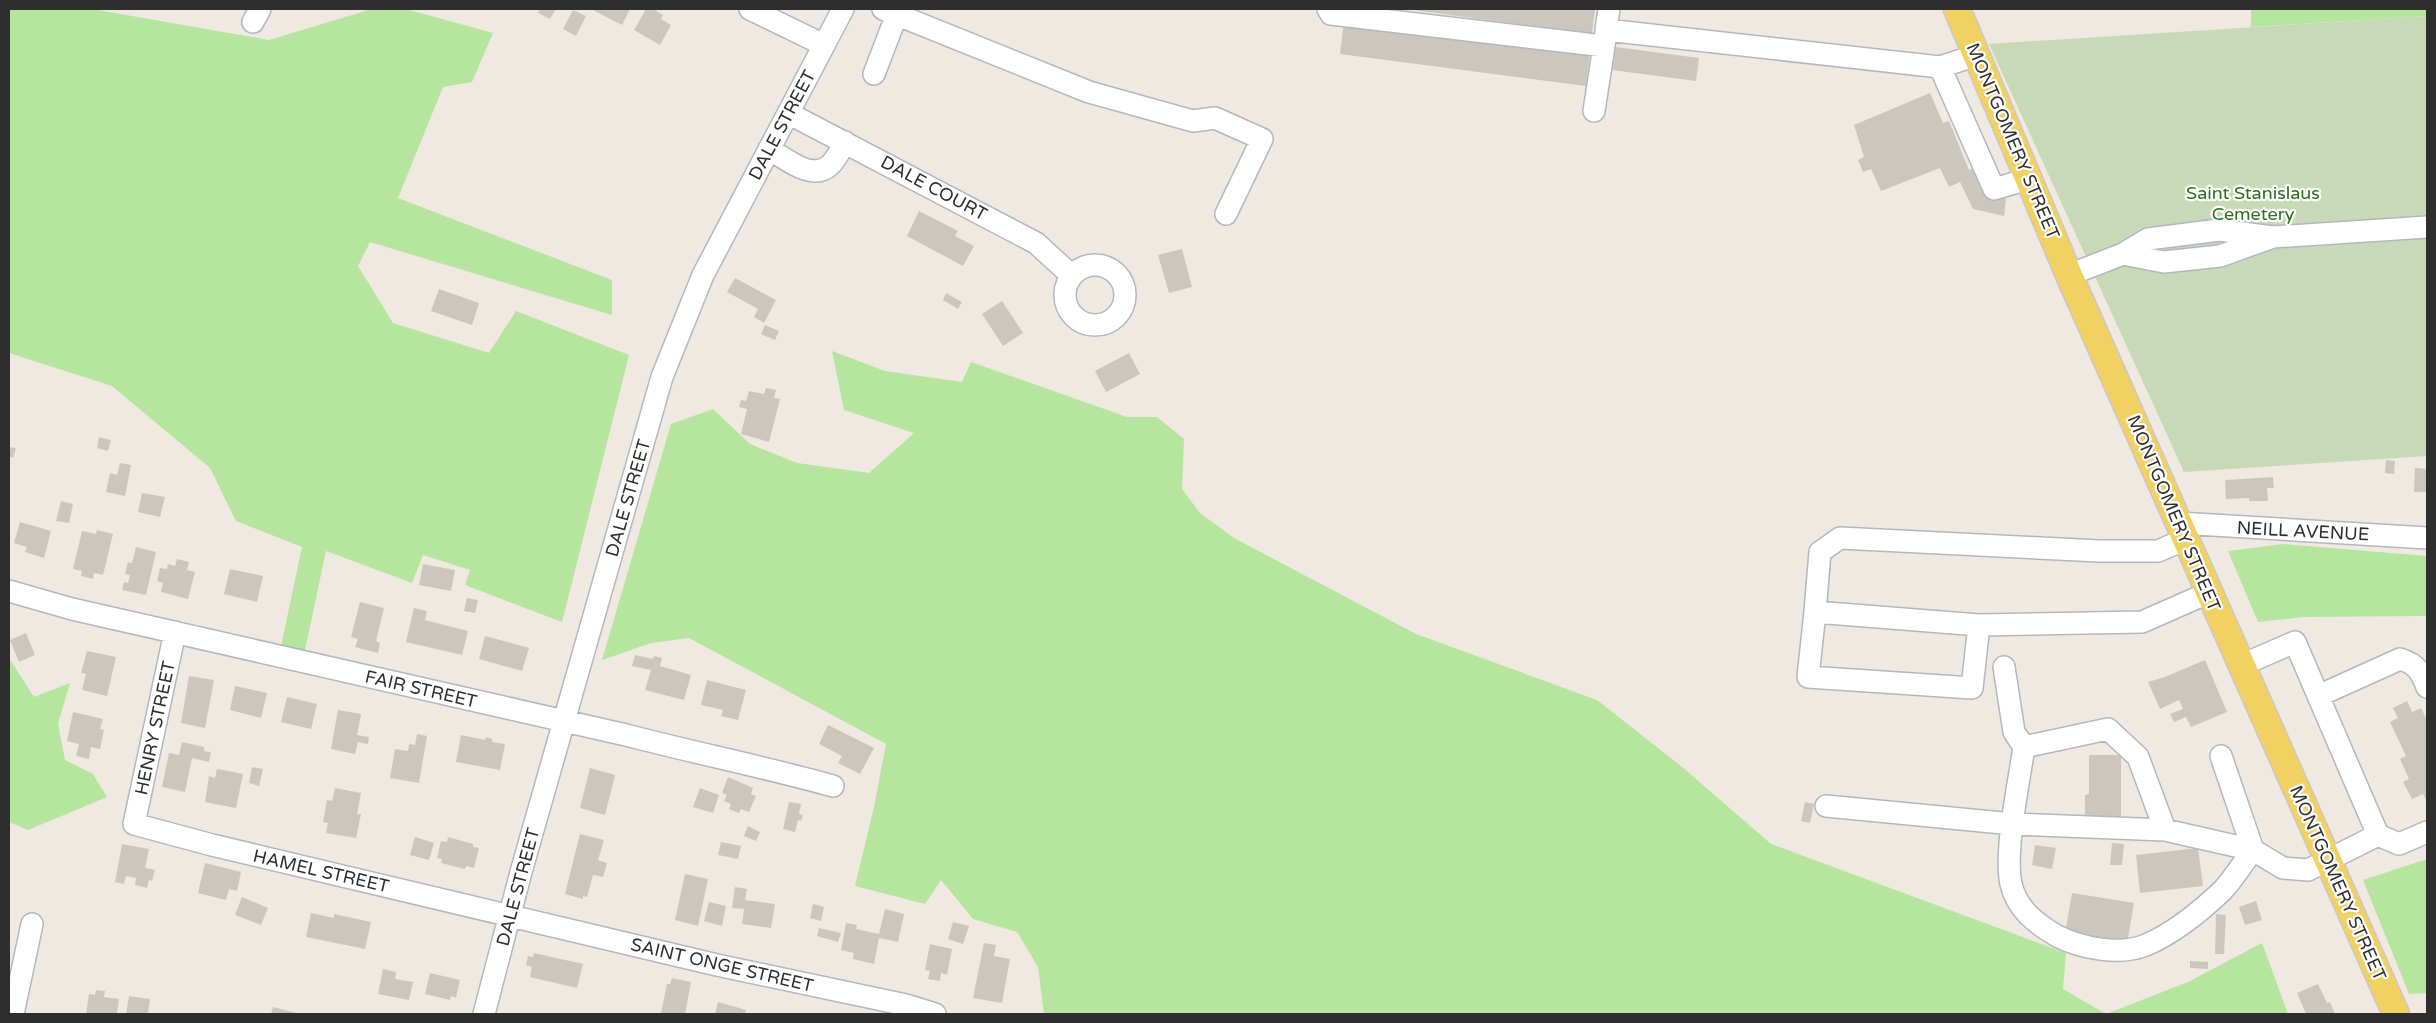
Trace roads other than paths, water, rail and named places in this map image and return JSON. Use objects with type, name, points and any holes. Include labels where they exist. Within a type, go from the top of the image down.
[{"type":"main road","name":"MONTGOMERY STREET","points":[[1957,9],[2069,275],[2183,531],[2208,593],[2330,861],[2396,1014]]},
{"type":"street","points":[[750,9],[824,45]]},
{"type":"street","name":"DALE STREET","points":[[484,1014],[564,721],[662,377],[703,275],[844,9]]},
{"type":"street","points":[[1328,9],[1331,14],[1940,67],[1977,55]]},
{"type":"street","points":[[1594,111],[1608,9]]},
{"type":"street","points":[[874,74],[890,11],[1089,92],[1193,121],[1215,118],[1262,139],[1226,214]]},
{"type":"street","points":[[1940,67],[1994,189],[2028,179]]},
{"type":"street","name":"DALE COURT","points":[[788,112],[1036,242],[1071,275]]},
{"type":"street","points":[[769,149],[801,168],[816,171],[830,166],[845,142]]},
{"type":"street","points":[[2069,275],[2123,254],[2148,239],[2219,230],[2273,237],[2427,227]]},
{"type":"street","points":[[1978,625],[1972,688],[1808,677],[1820,552],[1840,538],[2099,551],[2158,551],[2183,531]]},
{"type":"street","name":"NEILL AVENUE","points":[[2183,531],[2427,538]]},
{"type":"street","name":"FAIR STREET","points":[[9,591],[72,609],[564,721],[702,755],[776,770],[833,786]]},
{"type":"street","points":[[1815,612],[1978,625],[2142,622],[2208,593]]},
{"type":"street","name":"HENRY STREET","points":[[134,824],[175,632]]},
{"type":"street","points":[[2242,665],[2295,642],[2378,835],[2399,844],[2427,832]]},
{"type":"street","points":[[2318,696],[2400,659],[2410,662],[2419,669],[2427,687]]},
{"type":"street","points":[[2004,667],[2014,732],[2024,748],[2010,858],[2011,883],[2019,906],[2040,926],[2073,944],[2115,950],[2145,946],[2187,920],[2224,889],[2253,850]]},
{"type":"street","points":[[2024,748],[2108,729],[2138,758],[2165,830]]},
{"type":"street","points":[[2221,756],[2253,850]]},
{"type":"street","points":[[1826,806],[2014,824],[2165,830],[2253,850],[2283,868],[2308,870],[2330,861],[2378,835]]},
{"type":"street","name":"HAMEL STREET","points":[[134,824],[212,845],[510,916]]},
{"type":"street","name":"SAINT ONGE STREET","points":[[510,916],[717,965],[906,1005],[935,1014]]},
{"type":"street","points":[[12,1014],[32,924]]},
{"type":"park label","name":"Saint Stanislaus Cemetery","points":[[2253,203]]}]
